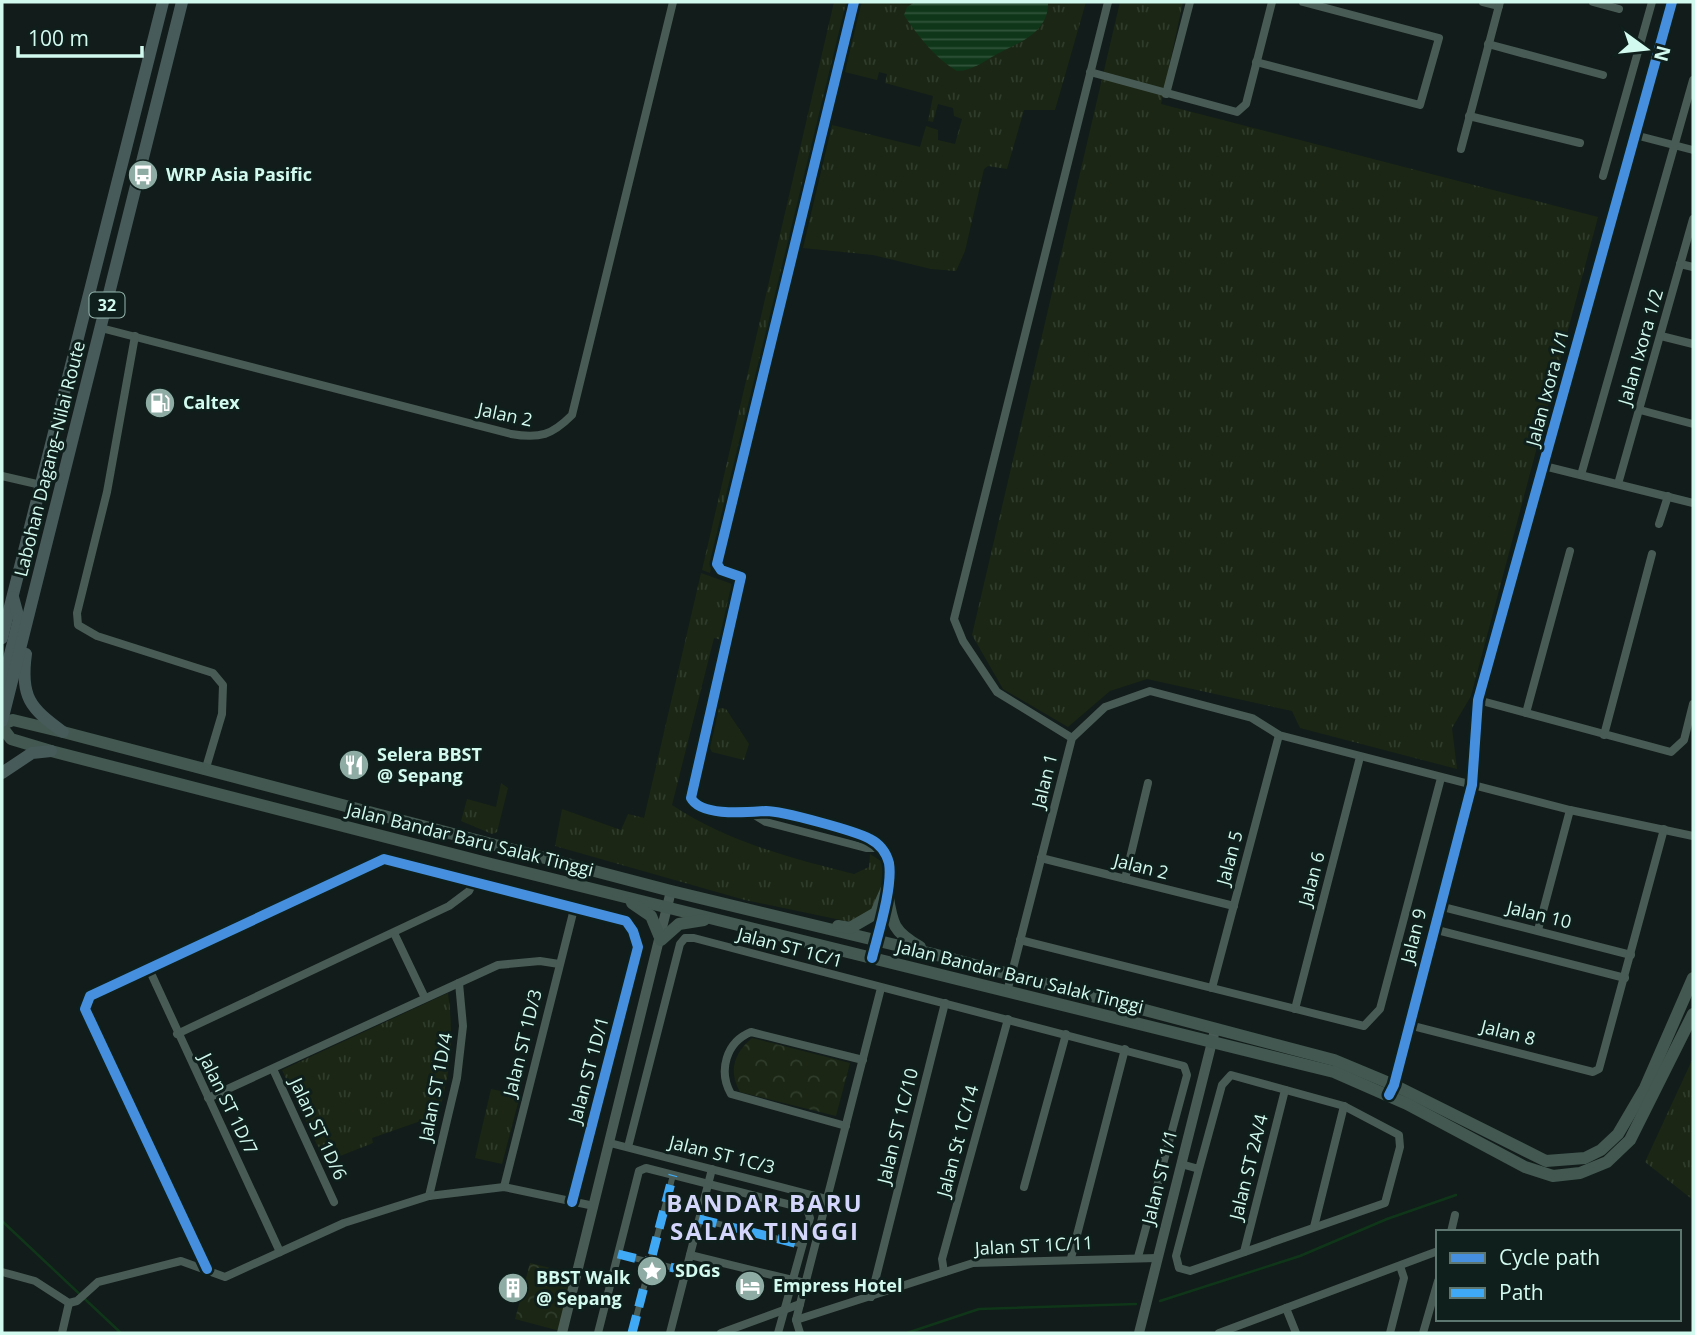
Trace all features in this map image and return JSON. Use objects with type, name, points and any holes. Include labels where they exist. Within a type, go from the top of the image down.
[{"type":"main road","name":"Labohan Dagang–Nilai Route","points":[[2,638],[163,2]]},
{"type":"main road","name":"Labohan Dagang–Nilai Route","points":[[2,724],[181,2]]},
{"type":"main road","points":[[2,686],[19,619],[13,597]]},
{"type":"main road","points":[[31,609],[22,680],[28,699],[38,714],[63,732]]},
{"type":"main road","name":"Jalan Bandar Baru Salak Tinggi","points":[[1693,978],[1645,1087],[1618,1134],[1601,1150],[1585,1158],[1546,1161],[1391,1090],[1334,1072],[620,896],[51,751],[11,739],[2,724],[13,720],[63,732],[205,771],[671,891],[933,954],[1335,1060],[1391,1090],[1525,1167],[1553,1175],[1580,1173],[1607,1162],[1630,1140],[1693,1014]]},
{"type":"main road","points":[[2,773],[32,753],[51,751]]},
{"type":"main road","points":[[130,771],[136,752]]},
{"type":"main road","points":[[777,916],[850,928],[876,913],[887,888]]},
{"type":"main road","points":[[887,888],[891,917],[902,937],[933,954]]},
{"type":"main road","points":[[620,896],[651,916],[661,940],[680,924],[722,919]]},
{"type":"street","name":"Jalan 2","points":[[101,328],[512,434],[536,438],[560,427],[572,415],[673,2]]},
{"type":"street","points":[[854,2],[717,564],[720,570],[741,577],[691,798],[696,805],[753,814],[768,811],[809,821],[869,838],[882,848],[890,866],[872,958]]},
{"type":"street","points":[[1072,738],[997,692],[963,641],[954,619],[1108,2]]},
{"type":"street","points":[[1166,94],[1190,2]]},
{"type":"street","points":[[1090,72],[1237,112],[1246,104],[1272,2]]},
{"type":"street","points":[[1256,62],[1420,105],[1439,38],[1304,2]]},
{"type":"street","points":[[1461,149],[1499,4],[1483,2]]},
{"type":"street","points":[[1593,2],[1619,9]]},
{"type":"street","points":[[1603,176],[1652,2]]},
{"type":"street","name":"Jalan Ixora 1/1","points":[[1472,785],[1478,700],[1672,2]]},
{"type":"street","points":[[1488,44],[1603,75]]},
{"type":"street","points":[[1581,475],[1693,80]]},
{"type":"street","points":[[1469,116],[1580,143]]},
{"type":"street","points":[[1636,135],[1693,150]]},
{"type":"street","name":"Jalan Ixora 1/2","points":[[1618,484],[1693,219]]},
{"type":"street","points":[[1680,264],[1693,267]]},
{"type":"street","points":[[1661,335],[1693,344]]},
{"type":"street","points":[[135,336],[107,492],[77,613],[78,625],[97,636],[213,673],[223,685],[222,714],[205,771]]},
{"type":"street","points":[[1640,410],[1693,424]]},
{"type":"street","points":[[1544,466],[1693,503]]},
{"type":"street","points":[[2,476],[41,485]]},
{"type":"street","points":[[1659,524],[1668,496]]},
{"type":"street","points":[[1526,713],[1570,551]]},
{"type":"street","points":[[1604,735],[1652,554]]},
{"type":"street","name":"Jalan 1","points":[[1007,992],[1072,738],[1105,707],[1150,691],[1260,722],[1279,735],[1360,757],[1570,810],[1693,836]]},
{"type":"street","points":[[1478,700],[1671,752],[1684,740],[1693,704]]},
{"type":"street","name":"Jalan 5","points":[[1212,988],[1279,735]]},
{"type":"street","name":"Jalan 6","points":[[1295,1009],[1360,757]]},
{"type":"street","points":[[1020,940],[1364,1026],[1380,1009],[1441,778]]},
{"type":"street","points":[[1125,879],[1148,783]]},
{"type":"street","name":"Jalan 9","points":[[1391,1090],[1472,785]]},
{"type":"street","points":[[1538,930],[1570,810]]},
{"type":"street","points":[[1433,929],[1625,978],[1664,829]]},
{"type":"street","name":"Jalan 2","points":[[1041,858],[1234,906]]},
{"type":"street","points":[[207,1269],[85,1009],[90,996],[101,988],[149,969],[384,859],[574,909]]},
{"type":"street","points":[[177,1034],[449,906],[469,891],[473,883]]},
{"type":"street","points":[[562,1333],[671,891]]},
{"type":"street","name":"Jalan 10","points":[[1439,906],[1631,955]]},
{"type":"street","name":"Jalan ST 1D/1","points":[[572,1202],[638,947],[634,931],[626,921],[574,909]]},
{"type":"street","name":"Jalan ST 1D/3","points":[[504,1187],[574,909]]},
{"type":"street","points":[[394,933],[425,998]]},
{"type":"street","name":"Jalan ST 1C/1","points":[[628,1147],[680,944],[685,938],[1179,1063],[1186,1069],[1187,1075],[1138,1257]]},
{"type":"street","points":[[208,1098],[498,964],[540,961],[559,964]]},
{"type":"street","name":"Jalan ST 1D/7","points":[[149,969],[280,1252]]},
{"type":"street","name":"Jalan 8","points":[[1409,1025],[1593,1072],[1599,1069],[1625,978]]},
{"type":"street","name":"Jalan ST 1D/4","points":[[429,1196],[457,1078],[463,1026],[459,983]]},
{"type":"street","points":[[800,1333],[796,1320],[881,988]]},
{"type":"street","name":"Jalan ST 1C/10","points":[[871,1297],[945,1003]]},
{"type":"street","name":"Jalan St 1C/14","points":[[944,1272],[942,1259],[1008,1019]]},
{"type":"street","name":"Jalan ST 1/1","points":[[1139,1333],[1215,1029]]},
{"type":"street","points":[[846,1126],[731,1094],[725,1084],[727,1059],[732,1044],[751,1032],[863,1060]]},
{"type":"street","points":[[1024,1187],[1066,1034]]},
{"type":"street","points":[[1071,1258],[1125,1049]]},
{"type":"street","name":"Jalan ST 1D/6","points":[[273,1069],[334,1202]]},
{"type":"street","points":[[1231,1075],[1285,1090],[1344,1106],[1399,1135],[1400,1147],[1385,1203],[1190,1271],[1179,1268],[1176,1255],[1222,1085],[1231,1075]]},
{"type":"street","name":"Jalan ST 2A/4","points":[[1244,1252],[1285,1090]]},
{"type":"street","points":[[1314,1227],[1344,1106]]},
{"type":"street","name":"Jalan ST 1C/3","points":[[610,1143],[827,1199]]},
{"type":"street","points":[[1181,1164],[1199,1169]]},
{"type":"street","points":[[598,1333],[639,1171],[646,1168],[807,1209],[810,1218],[778,1333]]},
{"type":"street","points":[[670,1333],[712,1169]]},
{"type":"street","points":[[632,1333],[673,1175]]},
{"type":"street","points":[[69,1303],[82,1297],[98,1282],[181,1261],[225,1277],[356,1219],[429,1196],[504,1187],[594,1206]]},
{"type":"street","points":[[1451,1230],[1455,1215]]},
{"type":"street","points":[[699,1219],[803,1245]]},
{"type":"street","points":[[1219,1333],[1436,1252]]},
{"type":"street","points":[[618,1254],[686,1271]]},
{"type":"street","points":[[690,1255],[805,1283]]},
{"type":"street","name":"Jalan ST 1C/11","points":[[796,1320],[973,1263],[1071,1258],[1157,1258]]},
{"type":"street","points":[[1390,1333],[1404,1278],[1400,1265]]},
{"type":"street","points":[[2,1272],[35,1281],[69,1303]]},
{"type":"street","points":[[1423,1333],[1436,1287]]},
{"type":"street","points":[[62,1333],[69,1303]]},
{"type":"street","points":[[721,1333],[800,1304]]},
{"type":"street","points":[[1286,1308],[1296,1333]]},
{"type":"green space","points":[[834,2],[847,2],[802,202],[761,356],[710,573],[702,570]]},
{"type":"green space","points":[[860,2],[1086,2],[1055,110],[1024,110],[1007,169],[988,166],[984,169],[965,251],[956,271],[931,269],[873,255],[803,248],[832,125],[920,147],[926,126],[938,130],[938,140],[955,144],[962,119],[954,116],[953,108],[938,104],[933,122],[928,121],[933,96],[885,83],[887,74],[879,72],[877,80],[845,72]]},
{"type":"green space","points":[[1120,2],[1183,2],[1161,104],[1598,217],[1471,696],[1452,728],[1457,769],[1300,728],[1292,711],[1147,679],[1110,691],[1068,727],[1003,689],[972,635]]},
{"type":"green space","points":[[701,573],[735,585],[722,640],[714,638],[672,805],[737,839],[806,862],[854,874],[869,867],[870,854],[884,863],[877,900],[870,911],[855,923],[745,900],[555,846],[562,809],[621,830],[628,814],[644,818]]},
{"type":"green space","points":[[718,709],[726,709],[749,744],[744,760],[712,752],[709,746]]},
{"type":"green space","points":[[501,783],[508,788],[497,832],[492,834],[461,821],[467,799],[496,807]]},
{"type":"green space","points":[[448,993],[450,1054],[438,1115],[372,1138],[373,1143],[325,1162],[282,1070]]},
{"type":"green space","points":[[752,1038],[850,1063],[836,1116],[740,1092],[734,1077],[735,1063],[741,1050]]},
{"type":"green space","points":[[1693,1058],[1693,1200],[1645,1162]]},
{"type":"green space","points":[[491,1089],[520,1095],[502,1164],[475,1158]]},
{"type":"green space","points":[[530,1263],[575,1274],[560,1331],[515,1319]]},
{"type":"shaded area","points":[[915,2],[1048,2],[1044,20],[1034,33],[975,67],[957,71],[928,46],[904,15],[907,7]]},
{"type":"waterway","points":[[1160,1301],[1300,1256],[1387,1219],[1456,1195]]},
{"type":"waterway","points":[[2,1221],[121,1333]]},
{"type":"waterway","points":[[907,1333],[979,1309],[1136,1304]]},
{"type":"marked path","points":[[632,1333],[673,1175]]},
{"type":"marked path","points":[[699,1219],[803,1245]]},
{"type":"marked path","points":[[618,1254],[686,1271]]},
{"type":"cycle path","points":[[854,2],[717,564],[721,570],[741,577],[691,798],[696,804],[714,811],[774,812],[850,831],[877,843],[886,855],[890,873],[872,958]]},
{"type":"cycle path","points":[[1389,1095],[1394,1085],[1472,785],[1478,700],[1672,2]]},
{"type":"cycle path","points":[[207,1269],[85,1009],[90,996],[384,859],[626,921],[633,931],[638,947],[572,1202]]},
{"type":"place","name":"WRP Asia Pasific","points":[[143,175]]},
{"type":"place","name":"Caltex","points":[[160,403]]},
{"type":"place","name":"Selera BBST @ Sepang","points":[[354,765]]},
{"type":"place","name":"SDGs","points":[[652,1271]]},
{"type":"place","name":"Empress Hotel","points":[[750,1286]]},
{"type":"place","name":"BBST Walk @ Sepang","points":[[513,1288]]},
{"type":"district","name":"BANDAR BARU SALAK TINGGI","points":[[765,1218]]}]
